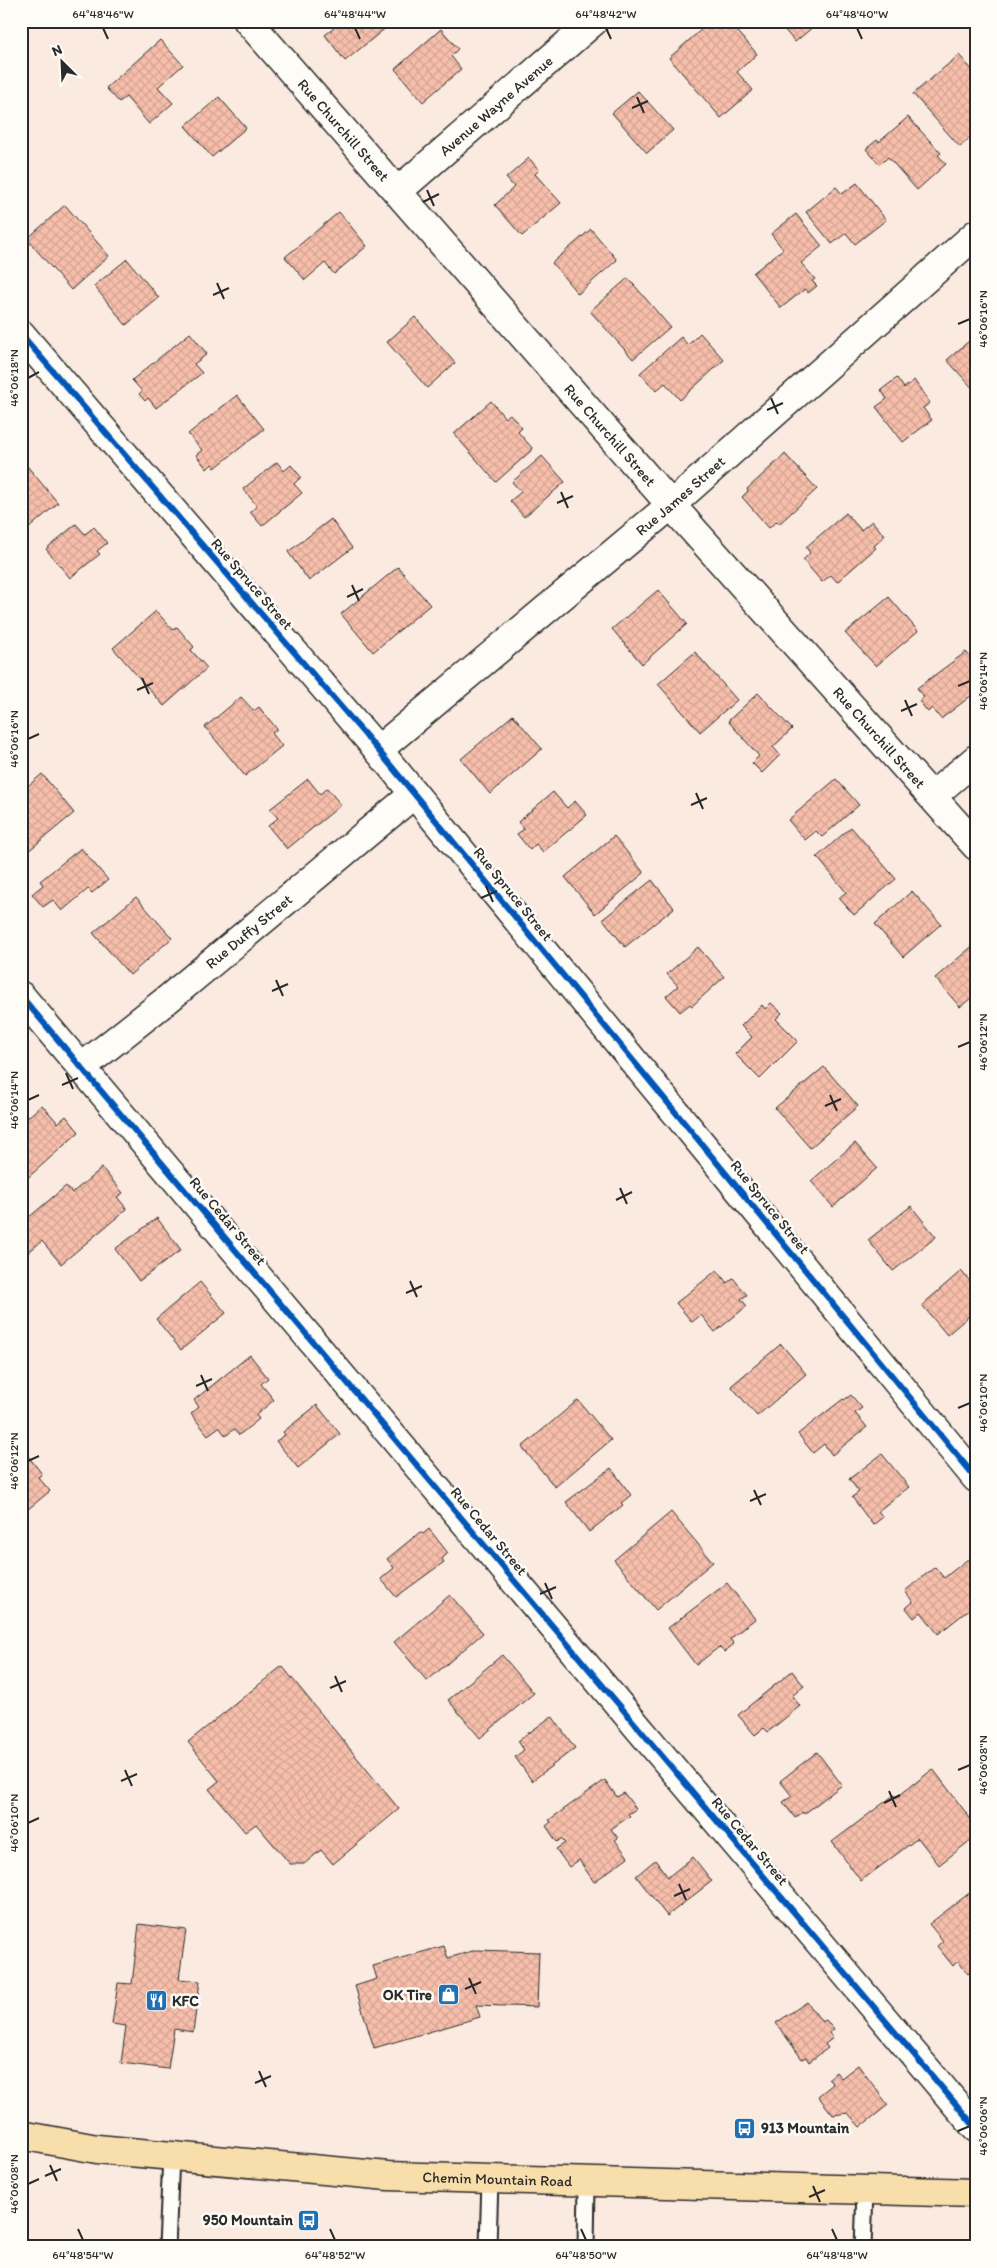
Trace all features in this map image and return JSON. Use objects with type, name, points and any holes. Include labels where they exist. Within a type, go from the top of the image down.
[{"type":"main road","name":"Chemin Mountain Road","points":[[21,2135],[97,2149],[388,2176],[976,2193]]},
{"type":"street","name":"Rue Churchill Street","points":[[248,21],[671,505],[976,846]]},
{"type":"street","name":"Avenue Wayne Avenue","points":[[398,191],[594,21]]},
{"type":"street","name":"Rue James Street","points":[[378,750],[671,505],[976,234]]},
{"type":"street","name":"Rue Spruce Street","points":[[21,334],[378,750],[976,1478]]},
{"type":"street","points":[[932,796],[976,759]]},
{"type":"street","name":"Rue Duffy Street","points":[[82,1067],[168,999],[414,794]]},
{"type":"street","name":"Rue Cedar Street","points":[[21,996],[976,2128]]},
{"type":"lane","points":[[167,2247],[172,2156]]},
{"type":"lane","points":[[488,2247],[490,2179]]},
{"type":"lane","points":[[586,2247],[587,2183]]},
{"type":"lane","points":[[864,2247],[865,2191]]},
{"type":"building","points":[[328,21],[393,22],[345,61],[325,35],[334,28]]},
{"type":"building","points":[[711,21],[729,21],[757,54],[737,72],[753,90],[721,118],[669,58]]},
{"type":"building","points":[[777,21],[820,21],[795,42]]},
{"type":"building","points":[[441,29],[458,49],[451,56],[461,69],[423,102],[395,69]]},
{"type":"building","points":[[160,40],[183,65],[158,87],[173,103],[149,124],[126,97],[119,102],[106,88]]},
{"type":"building","points":[[959,55],[976,74],[976,132],[960,147],[913,94]]},
{"type":"building","points":[[638,91],[673,130],[647,153],[612,113]]},
{"type":"building","points":[[219,97],[246,128],[212,157],[185,126]]},
{"type":"building","points":[[908,117],[941,153],[938,155],[946,164],[917,190],[888,157],[880,165],[866,149],[877,140],[879,142]]},
{"type":"building","points":[[529,158],[539,170],[535,174],[561,203],[522,236],[495,205],[514,187],[506,178]]},
{"type":"building","points":[[857,183],[886,220],[855,244],[846,233],[832,244],[806,212],[836,187],[842,194]]},
{"type":"building","points":[[65,205],[109,256],[71,290],[27,239]]},
{"type":"building","points":[[339,212],[367,246],[334,274],[325,263],[305,280],[285,257]]},
{"type":"building","points":[[796,214],[822,246],[801,263],[815,279],[812,281],[817,286],[808,293],[805,289],[781,308],[753,273],[783,249],[771,234]]},
{"type":"building","points":[[591,229],[617,260],[578,294],[552,263]]},
{"type":"building","points":[[127,259],[159,298],[126,325],[94,286]]},
{"type":"building","points":[[628,278],[670,327],[633,359],[590,311]]},
{"type":"building","points":[[415,317],[455,363],[427,388],[387,342]]},
{"type":"building","points":[[190,333],[207,354],[194,364],[202,373],[156,408],[148,398],[145,401],[139,394],[142,391],[132,380]]},
{"type":"building","points":[[700,333],[724,360],[680,400],[665,383],[656,391],[640,373],[681,337],[688,345]]},
{"type":"building","points":[[976,335],[976,392],[947,360]]},
{"type":"building","points":[[897,378],[904,388],[914,380],[930,403],[923,408],[932,420],[903,442],[876,407],[887,399],[881,390]]},
{"type":"building","points":[[237,395],[264,429],[215,468],[212,464],[207,469],[196,455],[202,450],[188,434]]},
{"type":"building","points":[[491,401],[505,418],[510,414],[522,428],[518,432],[533,449],[496,482],[454,434]]},
{"type":"building","points":[[785,454],[817,489],[779,524],[777,521],[769,528],[742,497],[748,491],[747,489]]},
{"type":"building","points":[[542,456],[565,482],[524,517],[510,501],[521,492],[512,482]]},
{"type":"building","points":[[21,461],[58,503],[21,535]]},
{"type":"building","points":[[277,462],[284,471],[291,465],[301,477],[294,484],[302,493],[262,526],[250,512],[257,506],[243,489]]},
{"type":"building","points":[[846,513],[861,530],[872,521],[885,536],[874,546],[876,548],[837,582],[831,575],[822,582],[803,560],[810,553],[806,547]]},
{"type":"building","points":[[331,519],[352,548],[309,581],[288,552]]},
{"type":"building","points":[[76,524],[85,534],[94,527],[107,543],[97,551],[100,554],[70,578],[46,549]]},
{"type":"building","points":[[398,567],[430,605],[373,652],[341,614]]},
{"type":"building","points":[[658,590],[687,624],[642,664],[612,629]]},
{"type":"building","points":[[889,597],[918,631],[876,666],[845,633]]},
{"type":"building","points":[[156,611],[173,630],[177,627],[194,647],[191,650],[207,668],[164,706],[113,648]]},
{"type":"building","points":[[695,652],[737,700],[700,732],[658,684]]},
{"type":"building","points":[[966,652],[976,664],[976,692],[941,719],[932,708],[928,712],[919,701],[924,697],[917,688]]},
{"type":"building","points":[[758,693],[792,729],[773,747],[780,755],[762,773],[752,763],[759,756],[728,721]]},
{"type":"building","points":[[241,697],[254,711],[259,707],[277,729],[272,733],[282,746],[245,776],[205,727]]},
{"type":"building","points":[[513,715],[542,749],[490,794],[461,759]]},
{"type":"building","points":[[42,774],[74,813],[21,857],[21,792]]},
{"type":"building","points":[[308,779],[320,794],[327,788],[341,805],[287,849],[268,826],[278,818],[270,809]]},
{"type":"building","points":[[836,779],[859,805],[822,837],[816,831],[805,840],[788,820]]},
{"type":"building","points":[[553,792],[567,808],[575,801],[587,815],[543,852],[536,844],[530,850],[517,834],[524,829],[518,822]]},
{"type":"building","points":[[851,827],[896,879],[854,915],[839,898],[846,892],[817,857]]},
{"type":"building","points":[[614,836],[644,873],[595,914],[565,877]]},
{"type":"building","points":[[81,848],[108,880],[92,893],[88,889],[62,911],[53,900],[43,907],[32,894],[43,885],[40,881]]},
{"type":"building","points":[[652,880],[674,908],[625,947],[603,919]]},
{"type":"building","points":[[912,891],[941,924],[903,957],[875,924]]},
{"type":"building","points":[[136,897],[172,938],[130,975],[93,933]]},
{"type":"building","points":[[976,943],[976,994],[960,1007],[935,978]]},
{"type":"building","points":[[698,947],[724,977],[692,1006],[690,1004],[680,1012],[666,996],[678,986],[667,974]]},
{"type":"building","points":[[771,1003],[782,1013],[776,1019],[798,1041],[760,1079],[735,1054],[752,1037],[741,1026],[762,1005],[765,1009]]},
{"type":"building","points":[[824,1067],[858,1106],[810,1148],[775,1108]]},
{"type":"building","points":[[42,1105],[58,1123],[66,1116],[79,1132],[23,1182],[21,1123]]},
{"type":"building","points":[[855,1143],[877,1168],[833,1207],[811,1181]]},
{"type":"building","points":[[102,1168],[123,1193],[117,1197],[127,1209],[61,1264],[42,1241],[21,1258],[21,1224],[66,1186],[72,1193]]},
{"type":"building","points":[[911,1206],[936,1237],[893,1271],[868,1240]]},
{"type":"building","points":[[157,1218],[181,1250],[139,1281],[115,1249]]},
{"type":"building","points":[[717,1270],[727,1283],[733,1278],[747,1295],[741,1299],[747,1306],[715,1332],[701,1315],[692,1322],[676,1303]]},
{"type":"building","points":[[961,1271],[976,1288],[976,1310],[947,1335],[922,1305]]},
{"type":"building","points":[[200,1282],[226,1313],[181,1350],[156,1319]]},
{"type":"building","points":[[781,1344],[806,1374],[757,1416],[731,1386]]},
{"type":"building","points":[[250,1355],[268,1378],[261,1384],[274,1400],[256,1415],[259,1419],[239,1435],[234,1429],[226,1436],[219,1427],[208,1435],[191,1414],[199,1407],[194,1400]]},
{"type":"building","points":[[851,1395],[862,1408],[855,1413],[867,1427],[832,1455],[824,1444],[813,1453],[798,1434],[843,1399]]},
{"type":"building","points":[[578,1400],[611,1440],[555,1487],[522,1447]]},
{"type":"building","points":[[317,1405],[340,1434],[298,1468],[276,1441],[285,1435],[283,1432]]},
{"type":"building","points":[[882,1454],[909,1487],[878,1511],[883,1517],[873,1525],[852,1497],[859,1492],[849,1479]]},
{"type":"building","points":[[28,1456],[42,1474],[38,1477],[50,1491],[21,1515],[21,1462]]},
{"type":"building","points":[[611,1468],[631,1495],[621,1503],[623,1505],[589,1532],[566,1502]]},
{"type":"building","points":[[671,1512],[713,1562],[656,1610],[614,1560]]},
{"type":"building","points":[[429,1529],[448,1553],[442,1559],[444,1562],[396,1597],[381,1579],[394,1568],[387,1559],[420,1532],[423,1534]]},
{"type":"building","points":[[968,1559],[976,1569],[976,1604],[938,1634],[921,1612],[914,1618],[906,1608],[913,1602],[905,1591],[935,1567],[944,1578]]},
{"type":"building","points":[[727,1583],[755,1619],[730,1639],[734,1644],[724,1652],[719,1647],[696,1665],[668,1628]]},
{"type":"building","points":[[450,1595],[483,1633],[427,1681],[394,1642]]},
{"type":"building","points":[[502,1655],[534,1693],[480,1738],[448,1700]]},
{"type":"building","points":[[282,1666],[399,1809],[333,1864],[321,1850],[304,1864],[290,1864],[256,1824],[245,1832],[209,1789],[219,1781],[188,1742]]},
{"type":"building","points":[[792,1671],[804,1686],[792,1696],[800,1706],[768,1732],[764,1728],[755,1735],[738,1715]]},
{"type":"building","points":[[552,1716],[575,1748],[532,1781],[515,1757],[524,1750],[518,1741]]},
{"type":"building","points":[[817,1752],[842,1785],[804,1814],[803,1812],[795,1818],[783,1802],[792,1796],[780,1781]]},
{"type":"building","points":[[933,1769],[976,1826],[976,1836],[939,1865],[918,1838],[861,1881],[832,1842],[894,1795],[896,1798]]},
{"type":"building","points":[[605,1780],[617,1797],[624,1793],[636,1809],[628,1814],[630,1816],[611,1829],[618,1838],[615,1840],[628,1857],[594,1882],[579,1860],[569,1867],[556,1849],[565,1843],[561,1839],[557,1842],[546,1826],[551,1822],[549,1820]]},
{"type":"building","points":[[693,1857],[712,1881],[667,1916],[636,1876],[655,1860],[668,1877]]},
{"type":"building","points":[[976,1888],[976,1967],[968,1974],[958,1961],[953,1966],[937,1946],[943,1941],[929,1924]]},
{"type":"building","name":"KFC","points":[[139,1924],[186,1930],[179,1979],[200,1981],[193,2032],[174,2029],[168,2069],[121,2063],[126,2026],[112,2024],[118,1983],[132,1984]]},
{"type":"building","name":"OK Tire","points":[[444,1946],[448,1958],[476,1950],[539,1952],[537,2007],[476,2005],[480,2017],[374,2048],[355,1986],[377,1979],[373,1966]]},
{"type":"building","points":[[807,2002],[822,2022],[826,2020],[834,2030],[829,2033],[833,2038],[825,2044],[828,2048],[809,2062],[806,2057],[802,2059],[776,2023]]},
{"type":"building","points":[[858,2065],[888,2105],[860,2127],[848,2113],[833,2115],[818,2096],[833,2084],[828,2079],[836,2072],[841,2078]]},
{"type":"cycle path","points":[[21,334],[378,750],[976,1478]]},
{"type":"cycle path","points":[[21,996],[976,2128]]},
{"type":"place","name":"OK Tire","points":[[448,1995]]},
{"type":"place","name":"KFC","points":[[156,2001]]},
{"type":"place","name":"913 Mountain","points":[[745,2128]]},
{"type":"place","name":"950 Mountain","points":[[309,2220]]}]
